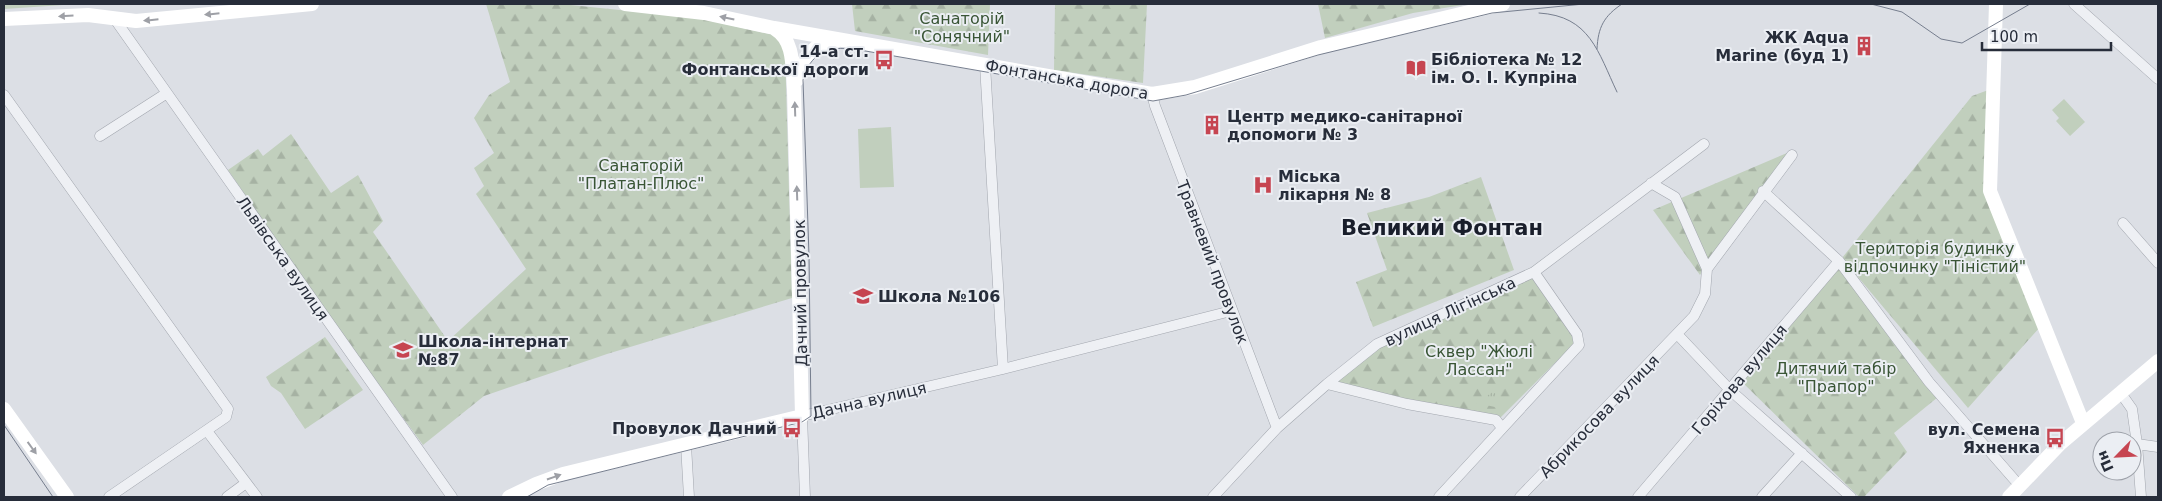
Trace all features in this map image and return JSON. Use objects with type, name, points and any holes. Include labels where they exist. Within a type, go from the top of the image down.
[{"type":"street","points":[[4,20],[88,15],[136,21],[312,4]]},
{"type":"street","name":"Фонтанська дорога","points":[[625,4],[704,13],[774,28],[1152,94],[1195,87],[1321,47],[1503,4]]},
{"type":"street","points":[[1996,4],[1990,191],[2083,423]]},
{"type":"street","points":[[2074,4],[2158,79]]},
{"type":"street","name":"Львівська вулиця","points":[[114,18],[452,497]]},
{"type":"street","name":"Дачний провулок","points":[[774,28],[786,38],[789,44],[794,89],[805,497]]},
{"type":"street","name":"Дачний провулок","points":[[794,89],[800,66],[812,50],[828,42],[842,40]]},
{"type":"street","points":[[985,65],[1003,369]]},
{"type":"street","points":[[100,136],[167,93]]},
{"type":"street","name":"Травневий провулок","points":[[1152,94],[1154,106],[1277,428]]},
{"type":"street","points":[[4,95],[226,404],[226,417],[108,497]]},
{"type":"street","name":"вулиця Лігінська","points":[[1213,497],[1277,428],[1327,384],[1377,344],[1534,272],[1704,144]]},
{"type":"street","points":[[1707,269],[1792,155]]},
{"type":"street","points":[[1651,183],[1675,197],[1707,269]]},
{"type":"street","points":[[1763,192],[1839,261],[1929,382],[2019,485]]},
{"type":"street","points":[[2123,223],[2158,263]]},
{"type":"street","name":"Горіхова вулиця","points":[[1638,497],[1839,261]]},
{"type":"street","name":"Абрикосова вулиця","points":[[1520,497],[1694,316],[1704,294],[1707,269]]},
{"type":"street","points":[[1439,497],[1579,345],[1577,334],[1534,272]]},
{"type":"street","name":"Дачна вулиця","points":[[509,497],[563,474],[1003,369],[1231,311]]},
{"type":"street","points":[[1677,334],[1730,390],[1851,497]]},
{"type":"street","points":[[2009,497],[2083,423],[2158,360]]},
{"type":"street","points":[[1327,384],[1407,404],[1496,420],[1502,428]]},
{"type":"street","points":[[2120,392],[2132,409],[2135,431]]},
{"type":"street","points":[[4,409],[67,497]]},
{"type":"street","points":[[207,430],[257,497]]},
{"type":"street","points":[[686,444],[689,497]]},
{"type":"street","points":[[2142,445],[2158,447]]},
{"type":"street","points":[[1762,497],[1802,453]]},
{"type":"street","points":[[2140,481],[2141,497]]},
{"type":"street","points":[[226,497],[246,483]]},
{"type":"green space","points":[[4,4],[78,4],[4,9]]},
{"type":"green space","name":"Санаторій \"Платан-Плюс\"","points":[[486,4],[561,4],[698,18],[779,36],[785,48],[792,298],[607,354],[484,396],[423,445],[320,304],[228,170],[258,149],[263,156],[291,134],[331,193],[358,175],[383,221],[373,232],[448,341],[526,269],[476,194],[484,186],[474,168],[494,153],[474,118],[489,95],[510,82]]},
{"type":"green space","name":"Санаторій \"Сонячний\"","points":[[852,4],[990,4],[988,55],[855,31]]},
{"type":"green space","points":[[1055,4],[1147,4],[1143,83],[1054,70]]},
{"type":"green space","points":[[1318,4],[1469,4],[1413,13],[1325,38]]},
{"type":"green space","name":"Територія будинку відпочинку \"Тіністий\"","points":[[1991,89],[1986,191],[2041,326],[1968,408],[1842,258],[1972,96]]},
{"type":"green space","points":[[2064,99],[2085,122],[2070,136],[2056,121],[2059,118],[2052,110]]},
{"type":"green space","points":[[891,127],[894,187],[860,188],[858,129]]},
{"type":"green space","points":[[1787,153],[1700,275],[1653,210]]},
{"type":"green space","points":[[1481,177],[1514,270],[1373,327],[1356,282],[1387,270],[1367,213],[1429,197]]},
{"type":"green space","name":"Дитячий табір \"Прапор\"","points":[[1839,266],[1938,397],[1894,433],[1907,452],[1864,497],[1859,497],[1742,382]]},
{"type":"green space","name":"Сквер \"Жюлі Лассан\"","points":[[1532,276],[1580,338],[1498,420],[1328,385],[1378,346]]},
{"type":"green space","points":[[325,337],[363,390],[305,429],[281,393],[271,386],[266,377]]},
{"type":"green space","points":[[1493,392],[1503,400],[1495,407],[1476,403]]},
{"type":"tram line","points":[[527,497],[548,485],[802,422],[811,416],[809,256],[803,80],[810,63],[821,53],[836,49],[854,49],[1153,101],[1186,95],[1318,55],[1492,13],[1584,4]]},
{"type":"tram line","points":[[1597,49],[1603,23],[1622,4]]},
{"type":"tram line","points":[[1871,4],[1902,12],[1941,39],[1962,43],[2030,4]]},
{"type":"tram line","points":[[1539,13],[1570,21],[1581,29],[1597,50],[1617,92]]},
{"type":"tram line","points":[[4,425],[53,497]]},
{"type":"place","name":"ЖК Aqua Marine (буд 1)","points":[[1864,46]]},
{"type":"place","name":"14-а ст. Фонтанської дороги","points":[[884,60]]},
{"type":"place","name":"Бібліотека № 12 ім. О. І. Купріна","points":[[1416,68]]},
{"type":"place","name":"Центр медико-санітарної допомоги № 3","points":[[1212,125]]},
{"type":"place","name":"Міська лікарня № 8","points":[[1263,185]]},
{"type":"place","name":"Школа №106","points":[[863,296]]},
{"type":"place","name":"Школа-інтернат №87","points":[[403,350]]},
{"type":"place","name":"Провулок Дачний","points":[[792,428]]},
{"type":"place","name":"вул. Семена Яхненка","points":[[2055,438]]},
{"type":"district","name":"Великий Фонтан","points":[[1442,228]]}]
